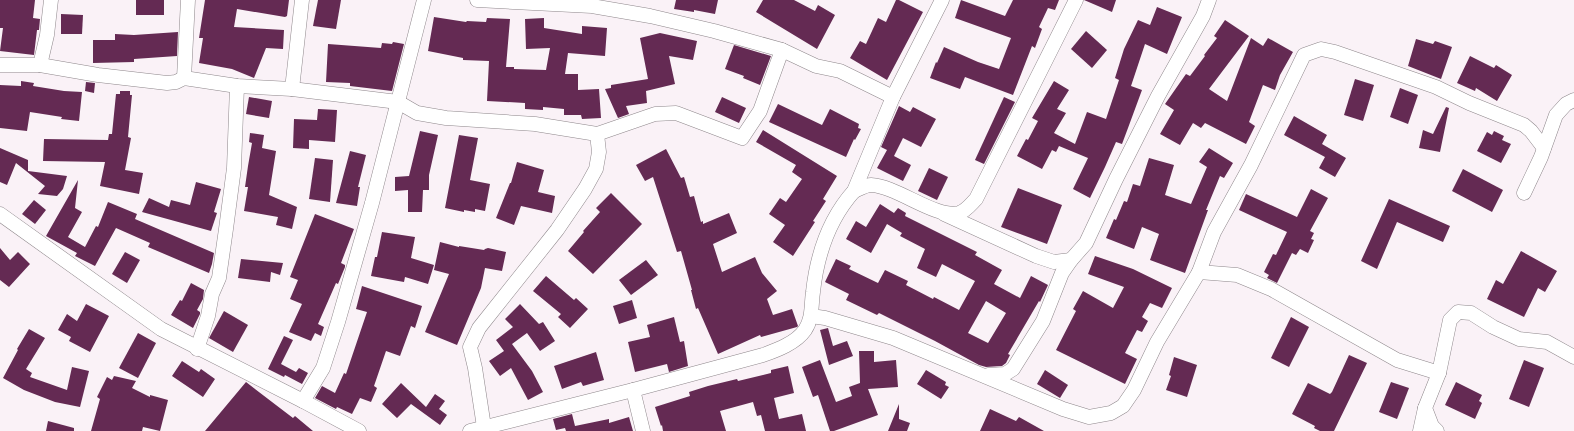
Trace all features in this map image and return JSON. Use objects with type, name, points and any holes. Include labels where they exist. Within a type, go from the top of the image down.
[{"type":"street","points":[[40,65],[47,35],[51,0]]},
{"type":"street","points":[[184,78],[188,0]]},
{"type":"street","points":[[292,89],[302,0]]},
{"type":"street","points":[[303,401],[323,368],[338,322],[372,203],[424,0]]},
{"type":"street","points":[[477,0],[592,6],[657,18],[714,31],[782,50],[816,66],[840,71],[893,97]]},
{"type":"street","points":[[597,134],[599,152],[596,169],[585,189],[557,230],[479,328],[470,347],[475,368],[480,430],[763,355],[778,349],[797,338],[804,331],[811,316],[813,291],[825,238],[843,203],[854,191],[893,97],[942,0]]},
{"type":"street","points":[[936,210],[958,213],[976,199],[1076,0]]},
{"type":"street","points":[[985,376],[1005,374],[1013,368],[1043,321],[1062,273],[1071,260],[1086,244],[1116,178],[1158,96],[1203,16],[1209,0]]},
{"type":"street","points":[[811,316],[825,318],[893,338],[1063,409],[1089,417],[1111,413],[1123,406],[1134,390],[1157,342],[1199,272],[1214,232],[1251,165],[1304,55],[1321,49],[1335,52],[1436,87],[1469,103],[1524,125],[1531,131],[1544,148]]},
{"type":"street","points":[[0,65],[40,65],[98,75],[167,83],[176,82],[184,78],[237,86],[292,89],[398,102],[417,113],[446,118],[535,124],[597,134],[655,114],[676,113],[742,138],[760,111],[782,50]]},
{"type":"street","points":[[197,349],[208,316],[212,294],[219,278],[234,168],[237,86]]},
{"type":"street","points":[[1524,193],[1544,148],[1556,115],[1566,104],[1574,100]]},
{"type":"street","points":[[854,191],[870,185],[884,187],[1048,260],[1054,262],[1071,260]]},
{"type":"street","points":[[0,214],[161,329],[197,349],[303,401],[359,431]]},
{"type":"street","points":[[1199,272],[1238,275],[1271,289],[1397,360],[1439,372]]},
{"type":"street","points":[[1420,431],[1425,408],[1439,372],[1450,320],[1458,312],[1471,313],[1493,327],[1519,338],[1547,342],[1574,356]]},
{"type":"street","points":[[633,390],[643,431]]},
{"type":"street","points":[[1425,408],[1432,426],[1437,431]]},
{"type":"building","points":[[0,0],[35,0],[33,18],[40,19],[34,55],[0,51],[3,28],[0,28]]},
{"type":"building","points":[[136,0],[164,0],[164,15],[136,15]]},
{"type":"building","points":[[205,0],[289,0],[287,16],[285,17],[237,9],[234,27],[284,30],[283,49],[266,48],[254,78],[232,69],[199,63],[203,38],[199,38]]},
{"type":"building","points":[[318,0],[341,0],[336,29],[313,26]]},
{"type":"building","points":[[676,0],[718,0],[715,14],[694,10],[694,12],[674,9]]},
{"type":"building","points":[[763,0],[794,0],[815,11],[818,5],[835,15],[817,49],[756,12]]},
{"type":"building","points":[[896,0],[899,0],[923,12],[887,80],[850,58],[860,41],[866,44],[878,18],[886,22]]},
{"type":"building","points":[[961,0],[1005,16],[1013,0],[1059,0],[1055,10],[1048,8],[1039,27],[1042,29],[1035,48],[1032,46],[1013,95],[965,77],[960,89],[930,78],[944,47],[978,62],[999,69],[1011,38],[955,18]]},
{"type":"building","points":[[1084,0],[1116,0],[1112,12]]},
{"type":"building","points":[[1157,7],[1182,17],[1167,54],[1145,44],[1131,86],[1142,90],[1122,144],[1116,142],[1090,198],[1073,189],[1088,158],[1059,146],[1056,152],[1052,150],[1042,169],[1017,156],[1026,139],[1028,140],[1038,121],[1032,118],[1054,81],[1069,90],[1057,109],[1066,113],[1054,133],[1075,144],[1087,112],[1106,119],[1119,80],[1115,78],[1124,49],[1138,20],[1150,25]]},
{"type":"building","points":[[61,14],[83,15],[82,34],[61,34]]},
{"type":"building","points":[[434,17],[466,22],[486,22],[487,18],[510,19],[506,67],[514,67],[514,69],[546,70],[550,48],[526,49],[525,19],[544,18],[544,28],[582,34],[582,26],[607,28],[605,56],[568,53],[565,74],[578,74],[578,90],[599,89],[601,118],[582,119],[581,115],[564,115],[564,109],[543,107],[543,110],[525,109],[525,103],[487,101],[489,61],[463,60],[463,58],[428,51]]},
{"type":"building","points":[[1225,20],[1249,36],[1209,89],[1227,101],[1251,38],[1263,46],[1268,38],[1293,52],[1280,75],[1275,90],[1263,85],[1249,122],[1255,126],[1246,144],[1205,123],[1201,128],[1193,123],[1180,145],[1160,134],[1174,110],[1165,104],[1186,74],[1190,76],[1205,56],[1204,55],[1217,38],[1214,36]]},
{"type":"building","points":[[1086,31],[1107,50],[1092,68],[1071,49]]},
{"type":"building","points":[[178,32],[177,56],[134,59],[134,62],[93,63],[93,40],[115,40],[115,34],[134,35]]},
{"type":"building","points":[[660,33],[697,41],[693,60],[669,56],[675,84],[646,91],[647,103],[626,106],[629,114],[618,118],[605,89],[611,88],[611,85],[648,79],[640,38]]},
{"type":"building","points":[[1416,39],[1433,44],[1435,41],[1452,47],[1441,79],[1408,66]]},
{"type":"building","points":[[393,42],[404,44],[392,91],[350,86],[350,83],[326,82],[328,44],[381,48],[382,43],[392,44]]},
{"type":"building","points":[[734,45],[771,56],[760,85],[743,78],[744,76],[725,69]]},
{"type":"building","points":[[1470,56],[1494,68],[1496,65],[1512,75],[1497,101],[1476,88],[1475,91],[1457,83]]},
{"type":"building","points":[[1355,79],[1374,85],[1363,121],[1344,115]]},
{"type":"building","points":[[21,81],[34,83],[33,86],[82,92],[79,121],[61,119],[62,117],[30,112],[27,131],[0,128],[0,85],[21,86]]},
{"type":"building","points":[[86,82],[95,83],[94,93],[85,91]]},
{"type":"building","points":[[1400,88],[1418,95],[1408,124],[1390,117]]},
{"type":"building","points":[[120,91],[130,91],[130,95],[132,95],[128,137],[131,138],[125,170],[143,173],[139,194],[100,186],[105,162],[43,161],[44,139],[108,140],[109,134],[112,134],[116,94],[120,94]]},
{"type":"building","points":[[249,97],[272,101],[269,118],[246,114]]},
{"type":"building","points":[[722,97],[746,108],[739,123],[715,112]]},
{"type":"building","points":[[1004,97],[1015,102],[984,164],[975,160]]},
{"type":"building","points":[[778,104],[822,125],[830,109],[859,124],[858,128],[861,129],[855,140],[854,139],[846,157],[769,122]]},
{"type":"building","points":[[899,106],[910,112],[913,107],[936,119],[921,147],[903,138],[894,156],[911,165],[903,181],[877,168],[887,150],[881,147]]},
{"type":"building","points":[[1446,107],[1449,108],[1440,152],[1419,148],[1423,130],[1433,134]]},
{"type":"building","points":[[318,109],[337,110],[335,142],[309,140],[309,149],[293,148],[294,119],[317,120]]},
{"type":"building","points":[[1294,116],[1327,135],[1322,144],[1346,158],[1335,177],[1319,168],[1325,157],[1284,135]]},
{"type":"building","points":[[763,130],[837,176],[823,199],[826,201],[813,221],[815,222],[793,256],[773,242],[785,225],[769,214],[780,198],[786,202],[802,179],[792,172],[796,165],[756,142]]},
{"type":"building","points":[[420,131],[438,135],[429,175],[429,190],[423,190],[422,212],[408,212],[408,190],[395,191],[395,177],[409,176]]},
{"type":"building","points":[[1494,131],[1504,136],[1502,140],[1511,144],[1501,163],[1477,151],[1487,132],[1492,135]]},
{"type":"building","points":[[250,133],[264,135],[262,148],[276,151],[269,195],[297,207],[292,229],[276,225],[278,217],[244,211],[248,187],[245,187],[252,143],[249,142]]},
{"type":"building","points":[[459,135],[478,138],[470,180],[490,184],[485,211],[475,209],[475,212],[464,210],[464,212],[445,208]]},
{"type":"building","points":[[0,148],[28,160],[28,171],[67,176],[63,189],[57,196],[38,194],[45,186],[16,163],[7,185],[0,182]]},
{"type":"building","points":[[1209,148],[1233,163],[1224,178],[1220,176],[1206,210],[1208,210],[1185,273],[1150,260],[1159,234],[1142,227],[1134,249],[1106,238],[1124,201],[1127,202],[1133,184],[1140,186],[1149,158],[1174,165],[1165,195],[1191,204],[1207,167],[1199,162]]},
{"type":"building","points":[[666,149],[681,178],[684,177],[690,197],[694,196],[701,222],[703,221],[703,224],[729,213],[737,233],[713,244],[722,272],[755,257],[762,273],[777,291],[767,299],[773,315],[792,309],[798,326],[797,327],[761,337],[760,335],[718,354],[698,308],[696,309],[681,251],[677,252],[653,177],[645,181],[636,165]]},
{"type":"building","points":[[350,151],[366,155],[358,187],[360,187],[357,206],[336,203]]},
{"type":"building","points":[[315,158],[333,160],[330,202],[309,199]]},
{"type":"building","points":[[517,162],[544,170],[538,192],[555,196],[552,213],[521,206],[514,225],[496,218],[511,183]]},
{"type":"building","points":[[929,168],[948,177],[937,200],[918,191]]},
{"type":"building","points":[[1463,169],[1503,190],[1492,212],[1452,191]]},
{"type":"building","points":[[78,180],[75,208],[82,212],[68,237],[85,247],[96,226],[98,227],[108,202],[137,214],[135,219],[214,253],[209,273],[148,247],[150,243],[116,228],[95,266],[75,256],[77,253],[46,236]]},
{"type":"building","points":[[196,182],[221,189],[214,212],[217,213],[211,231],[142,212],[149,198],[169,207],[171,200],[190,205]]},
{"type":"building","points":[[1018,188],[1062,205],[1047,244],[1001,227]]},
{"type":"building","points":[[1311,189],[1328,198],[1310,231],[1314,233],[1311,239],[1314,240],[1308,253],[1300,249],[1296,255],[1292,253],[1277,283],[1267,278],[1269,275],[1264,272],[1273,254],[1276,255],[1287,232],[1239,210],[1246,194],[1297,217]]},
{"type":"building","points":[[611,193],[642,224],[593,274],[568,251],[600,212],[596,208]]},
{"type":"building","points":[[1389,199],[1450,226],[1443,242],[1397,222],[1377,269],[1361,261]]},
{"type":"building","points":[[34,200],[46,210],[35,224],[22,214]]},
{"type":"building","points":[[880,204],[894,213],[898,208],[906,213],[905,216],[977,252],[975,255],[1002,270],[994,284],[1020,298],[1031,276],[1048,285],[1040,302],[1039,301],[1008,354],[1010,355],[1006,363],[1002,366],[986,367],[979,365],[879,313],[877,315],[846,300],[849,294],[825,282],[836,259],[851,266],[849,269],[878,283],[885,270],[908,281],[906,285],[959,310],[975,281],[942,264],[936,277],[917,268],[925,249],[900,236],[902,233],[887,224],[871,253],[846,239],[856,221],[866,227]],"holes":[[[986,301],[1006,313],[988,343],[968,333]]]},
{"type":"building","points":[[315,214],[354,229],[341,263],[345,265],[345,267],[338,284],[336,283],[318,324],[324,327],[321,336],[315,333],[311,341],[289,332],[302,304],[290,299],[298,280],[290,277]]},
{"type":"building","points":[[382,232],[415,237],[411,258],[434,265],[428,284],[405,277],[404,282],[371,276],[375,257],[377,257]]},
{"type":"building","points":[[440,242],[459,247],[484,250],[488,248],[506,252],[502,271],[485,268],[481,288],[457,345],[425,332],[449,274],[434,270]]},
{"type":"building","points":[[0,248],[10,260],[18,252],[30,264],[9,287],[0,280]]},
{"type":"building","points":[[1521,251],[1557,271],[1545,292],[1538,288],[1524,317],[1487,299],[1496,280],[1503,284]]},
{"type":"building","points":[[125,252],[140,260],[127,283],[112,274]]},
{"type":"building","points":[[1095,256],[1133,269],[1172,288],[1162,308],[1150,303],[1142,317],[1148,321],[1142,332],[1137,330],[1125,353],[1137,359],[1125,384],[1056,350],[1076,311],[1073,309],[1083,291],[1113,308],[1124,287],[1088,274]]},
{"type":"building","points":[[241,259],[283,263],[280,275],[271,272],[270,282],[238,278]]},
{"type":"building","points":[[646,260],[658,275],[631,295],[619,280]]},
{"type":"building","points":[[546,276],[574,300],[576,298],[588,309],[570,328],[558,317],[561,314],[533,291]]},
{"type":"building","points":[[191,283],[204,290],[203,299],[197,310],[200,314],[193,328],[171,315],[180,300],[182,301]]},
{"type":"building","points":[[362,286],[422,306],[415,328],[411,326],[400,356],[386,351],[374,386],[377,388],[371,402],[360,398],[352,414],[337,407],[336,409],[315,398],[322,386],[335,393],[344,373],[346,374],[367,312],[356,309]]},
{"type":"building","points":[[632,300],[637,318],[619,324],[613,306]]},
{"type":"building","points":[[86,304],[109,316],[90,352],[69,341],[71,337],[58,330],[67,314],[77,321]]},
{"type":"building","points":[[520,304],[539,324],[543,322],[555,341],[540,351],[527,333],[512,344],[532,371],[543,392],[528,400],[511,368],[500,376],[489,361],[504,351],[496,340],[513,327],[505,319]]},
{"type":"building","points":[[224,311],[248,325],[233,352],[209,338]]},
{"type":"building","points":[[674,317],[680,342],[684,341],[688,366],[669,372],[667,364],[635,372],[628,342],[650,337],[647,325]]},
{"type":"building","points":[[1291,317],[1309,327],[1289,367],[1271,358]]},
{"type":"building","points":[[828,328],[833,346],[847,341],[853,356],[829,365],[820,330]]},
{"type":"building","points":[[29,329],[45,338],[26,369],[32,373],[30,377],[67,390],[72,367],[89,371],[80,407],[55,402],[24,390],[3,378],[18,350],[17,349]]},
{"type":"building","points":[[138,333],[156,343],[138,378],[119,368]]},
{"type":"building","points":[[284,336],[293,340],[281,364],[296,372],[299,368],[308,373],[302,384],[285,375],[284,377],[268,369]]},
{"type":"building","points":[[859,351],[874,351],[874,362],[896,360],[898,387],[868,389],[878,415],[834,431],[830,431],[818,395],[813,397],[802,367],[820,360],[836,402],[852,396],[849,387],[860,383]]},
{"type":"building","points":[[596,352],[604,380],[583,386],[581,382],[562,389],[554,366]]},
{"type":"building","points":[[1349,355],[1367,363],[1334,431],[1320,431],[1314,428],[1315,426],[1292,414],[1308,383],[1330,394],[1332,392]]},
{"type":"building","points":[[1174,357],[1197,365],[1187,397],[1166,390],[1171,376],[1169,375]]},
{"type":"building","points":[[1524,360],[1544,368],[1529,407],[1509,399]]},
{"type":"building","points":[[182,361],[199,372],[201,369],[215,379],[203,397],[172,376]]},
{"type":"building","points":[[788,366],[794,393],[774,398],[779,419],[802,414],[806,431],[765,431],[761,415],[757,416],[753,402],[720,411],[726,431],[663,431],[655,407],[690,396],[689,392],[708,386],[771,373],[771,370]]},
{"type":"building","points":[[926,370],[946,382],[945,385],[949,387],[941,399],[917,384]]},
{"type":"building","points":[[1045,370],[1068,385],[1060,398],[1037,384]]},
{"type":"building","points":[[114,376],[136,381],[132,388],[150,397],[150,395],[168,400],[160,431],[143,427],[142,431],[91,431],[100,399],[97,397],[107,377],[112,380]]},
{"type":"building","points":[[246,382],[293,418],[295,416],[313,431],[205,431]]},
{"type":"building","points":[[1391,382],[1409,388],[1397,419],[1379,412]]},
{"type":"building","points":[[1456,382],[1482,395],[1479,401],[1482,403],[1475,419],[1445,405]]},
{"type":"building","points":[[401,383],[426,407],[435,394],[445,401],[439,409],[447,415],[440,425],[411,404],[397,418],[382,404]]},
{"type":"building","points":[[899,404],[899,419],[910,423],[907,431],[888,431]]},
{"type":"building","points":[[990,409],[1016,421],[1019,417],[1044,431],[980,431]]},
{"type":"building","points":[[572,414],[575,426],[609,419],[609,423],[629,417],[633,431],[566,431],[565,428],[556,430],[553,419]]},
{"type":"building","points":[[48,421],[74,428],[74,431],[46,431]]}]
